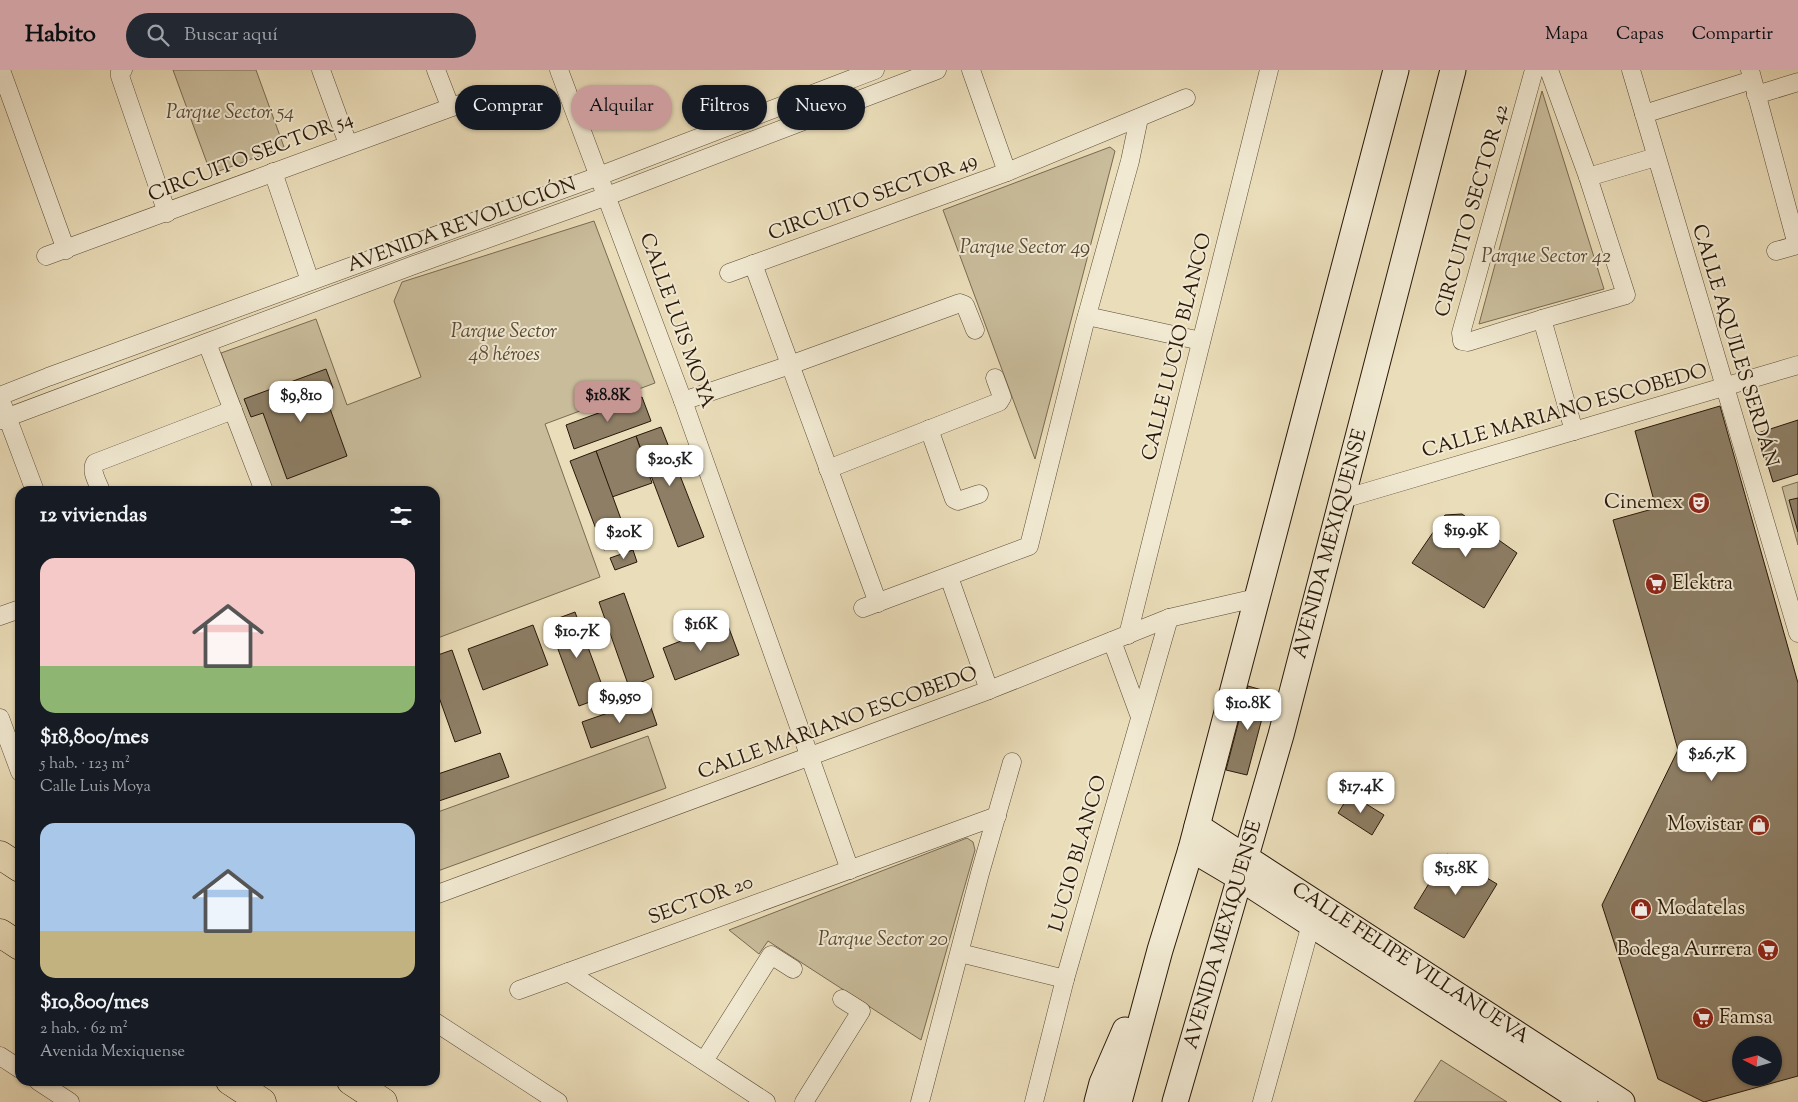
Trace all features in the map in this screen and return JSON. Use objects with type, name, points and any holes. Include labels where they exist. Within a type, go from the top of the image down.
[{"type":"highway","points":[[0,855],[15,865]]},
{"type":"highway","points":[[0,934],[15,943]]},
{"type":"highway","points":[[238,1086],[262,1102]]},
{"type":"highway","points":[[359,1086],[383,1102]]},
{"type":"main road","points":[[1119,1102],[1160,950],[1194,838],[1396,70]]},
{"type":"main road","name":"AVENIDA MEXIQUENSE","points":[[1175,1102],[1281,735],[1453,70]]},
{"type":"main road","name":"CALLE FELIPE VILLANUEVA","points":[[1194,838],[1622,1102]]},
{"type":"main road","name":"CALLE FELIPE VILLANUEVA","points":[[1243,868],[1311,924],[1585,1102]]},
{"type":"main road","points":[[1097,1102],[1102,1083],[1160,950]]},
{"type":"main road","points":[[1194,1102],[1200,1014]]},
{"type":"street","points":[[1,70],[66,250]]},
{"type":"street","points":[[123,70],[120,72],[120,76],[167,213]]},
{"type":"street","points":[[321,70],[348,144]]},
{"type":"street","points":[[436,70],[450,106]]},
{"type":"street","name":"CALLE LUIS MOYA","points":[[559,70],[683,401],[811,757]]},
{"type":"street","name":"AVENIDA REVOLUCIÓN","points":[[0,398],[48,377],[599,176],[875,70]]},
{"type":"street","name":"AVENIDA REVOLUCIÓN","points":[[3,419],[423,262],[607,196],[937,70]]},
{"type":"street","name":"CIRCUITO SECTOR 49","points":[[971,70],[1007,172]]},
{"type":"street","name":"CALLE LUCIO BLANCO","points":[[1120,638],[1201,341],[1269,70]]},
{"type":"street","name":"CIRCUITO SECTOR 42","points":[[1534,70],[1461,333],[1462,341],[1468,342],[1626,295],[1588,177],[1550,70]]},
{"type":"street","name":"CALLE AQUILES SERDÁN","points":[[1631,70],[1798,633]]},
{"type":"street","points":[[1644,114],[1753,81],[1798,82]]},
{"type":"street","points":[[1753,81],[1798,245],[1776,252]]},
{"type":"street","name":"CIRCUITO SECTOR 49","points":[[729,273],[1007,172],[1186,98]]},
{"type":"street","name":"CIRCUITO SECTOR 54","points":[[46,256],[167,213],[455,105]]},
{"type":"street","points":[[989,690],[949,577],[1029,546],[1087,316],[1130,161],[1139,118]]},
{"type":"street","points":[[1588,177],[1656,156]]},
{"type":"street","points":[[273,172],[310,281]]},
{"type":"street","name":"CIRCUITO SECTOR 49","points":[[753,264],[828,469],[871,605],[949,577]]},
{"type":"street","points":[[683,401],[790,365],[960,303],[965,305],[975,330]]},
{"type":"street","points":[[1087,316],[1201,341]]},
{"type":"street","points":[[1542,319],[1574,431]]},
{"type":"street","points":[[207,343],[262,486]]},
{"type":"street","name":"CALLE MARIANO ESCOBEDO","points":[[1343,499],[1798,365]]},
{"type":"street","points":[[828,469],[1001,400],[1002,397],[995,378]]},
{"type":"street","points":[[0,398],[3,419],[33,486]]},
{"type":"street","points":[[99,486],[93,467],[95,463],[233,410]]},
{"type":"street","points":[[929,430],[954,499],[958,501],[979,494]]},
{"type":"street","name":"CALLE MARIANO ESCOBEDO","points":[[440,893],[989,690],[1169,618],[1256,598]]},
{"type":"street","points":[[0,616],[15,611]]},
{"type":"street","name":"LUCIO BLANCO","points":[[1034,1102],[1065,979],[1169,618]]},
{"type":"street","points":[[1120,638],[1140,717]]},
{"type":"street","points":[[0,718],[3,735],[15,761]]},
{"type":"street","points":[[811,757],[850,870]]},
{"type":"street","points":[[920,1102],[980,873],[1012,762]]},
{"type":"street","name":"SECTOR 20","points":[[519,990],[997,816]]},
{"type":"street","points":[[1262,1102],[1311,924]]},
{"type":"street","points":[[960,953],[1065,979]]},
{"type":"street","points":[[704,1061],[771,955],[793,969]]},
{"type":"street","points":[[568,972],[766,1102]]},
{"type":"street","points":[[804,1102],[861,1011],[842,999]]},
{"type":"street","points":[[440,1025],[558,1102]]},
{"type":"street","points":[[0,1056],[15,1066]]},
{"type":"street","points":[[46,1086],[70,1102]]},
{"type":"green space","name":"Parque Sector 54","points":[[173,70],[256,70],[284,147],[211,174]]},
{"type":"green space","name":"Parque Sector 42","points":[[1542,91],[1604,289],[1479,324]]},
{"type":"green space","name":"Parque Sector 49","points":[[1110,147],[1115,151],[1035,459],[943,210]]},
{"type":"green space","name":"Parque Sector 48 héroes","points":[[594,221],[655,383],[545,424],[600,577],[440,637],[440,486],[271,486],[221,353],[316,319],[347,405],[421,377],[394,301],[402,282]]},
{"type":"green space","points":[[1798,482],[1798,545],[1782,487]]},
{"type":"green space","points":[[648,736],[666,788],[440,870],[440,811]]},
{"type":"green space","name":"Parque Sector 20","points":[[967,838],[973,842],[975,850],[921,1040],[768,941],[759,954],[729,930]]},
{"type":"green space","points":[[1441,1060],[1507,1102],[1414,1102]]},
{"type":"building","points":[[326,369],[333,388],[324,392],[347,456],[287,479],[263,413],[251,417],[244,399]]},
{"type":"building","points":[[642,397],[651,421],[574,449],[566,425]]},
{"type":"building","points":[[1720,406],[1798,683],[1798,1076],[1782,1080],[1782,1036],[1732,1036],[1732,1086],[1762,1086],[1704,1102],[1658,1079],[1602,905],[1678,750],[1613,520],[1656,508],[1635,431]]},
{"type":"building","points":[[1798,420],[1798,474],[1773,482],[1758,433]]},
{"type":"building","points":[[661,427],[704,537],[678,547],[636,436]]},
{"type":"building","points":[[636,436],[652,483],[612,497],[596,451]]},
{"type":"building","points":[[596,451],[629,541],[604,550],[570,461]]},
{"type":"building","points":[[1798,498],[1798,532],[1789,500]]},
{"type":"building","points":[[1462,514],[1517,553],[1484,608],[1412,563],[1445,515]]},
{"type":"building","points":[[633,550],[637,562],[615,570],[610,558]]},
{"type":"building","points":[[624,593],[654,677],[629,687],[599,602]]},
{"type":"building","points":[[575,612],[606,696],[579,706],[548,622]]},
{"type":"building","points":[[727,623],[739,655],[675,680],[663,648]]},
{"type":"building","points":[[533,625],[548,665],[483,690],[468,649]]},
{"type":"building","points":[[452,650],[481,733],[455,742],[440,700],[440,654]]},
{"type":"building","points":[[1248,686],[1269,692],[1247,775],[1226,770]]},
{"type":"building","points":[[648,699],[657,725],[591,748],[582,722]]},
{"type":"building","points":[[500,753],[509,777],[440,801],[440,773]]},
{"type":"building","points":[[1350,794],[1384,815],[1372,835],[1338,813]]},
{"type":"building","points":[[1447,854],[1497,884],[1464,938],[1414,908]]},
{"type":"place","name":"Cinemex","points":[[1699,503]]},
{"type":"place","name":"Elektra","points":[[1656,584]]},
{"type":"place","name":"Movistar","points":[[1759,825]]},
{"type":"place","name":"Modatelas","points":[[1641,909]]},
{"type":"place","name":"Bodega Aurrera","points":[[1768,950]]},
{"type":"place","name":"Famsa","points":[[1703,1018]]}]
